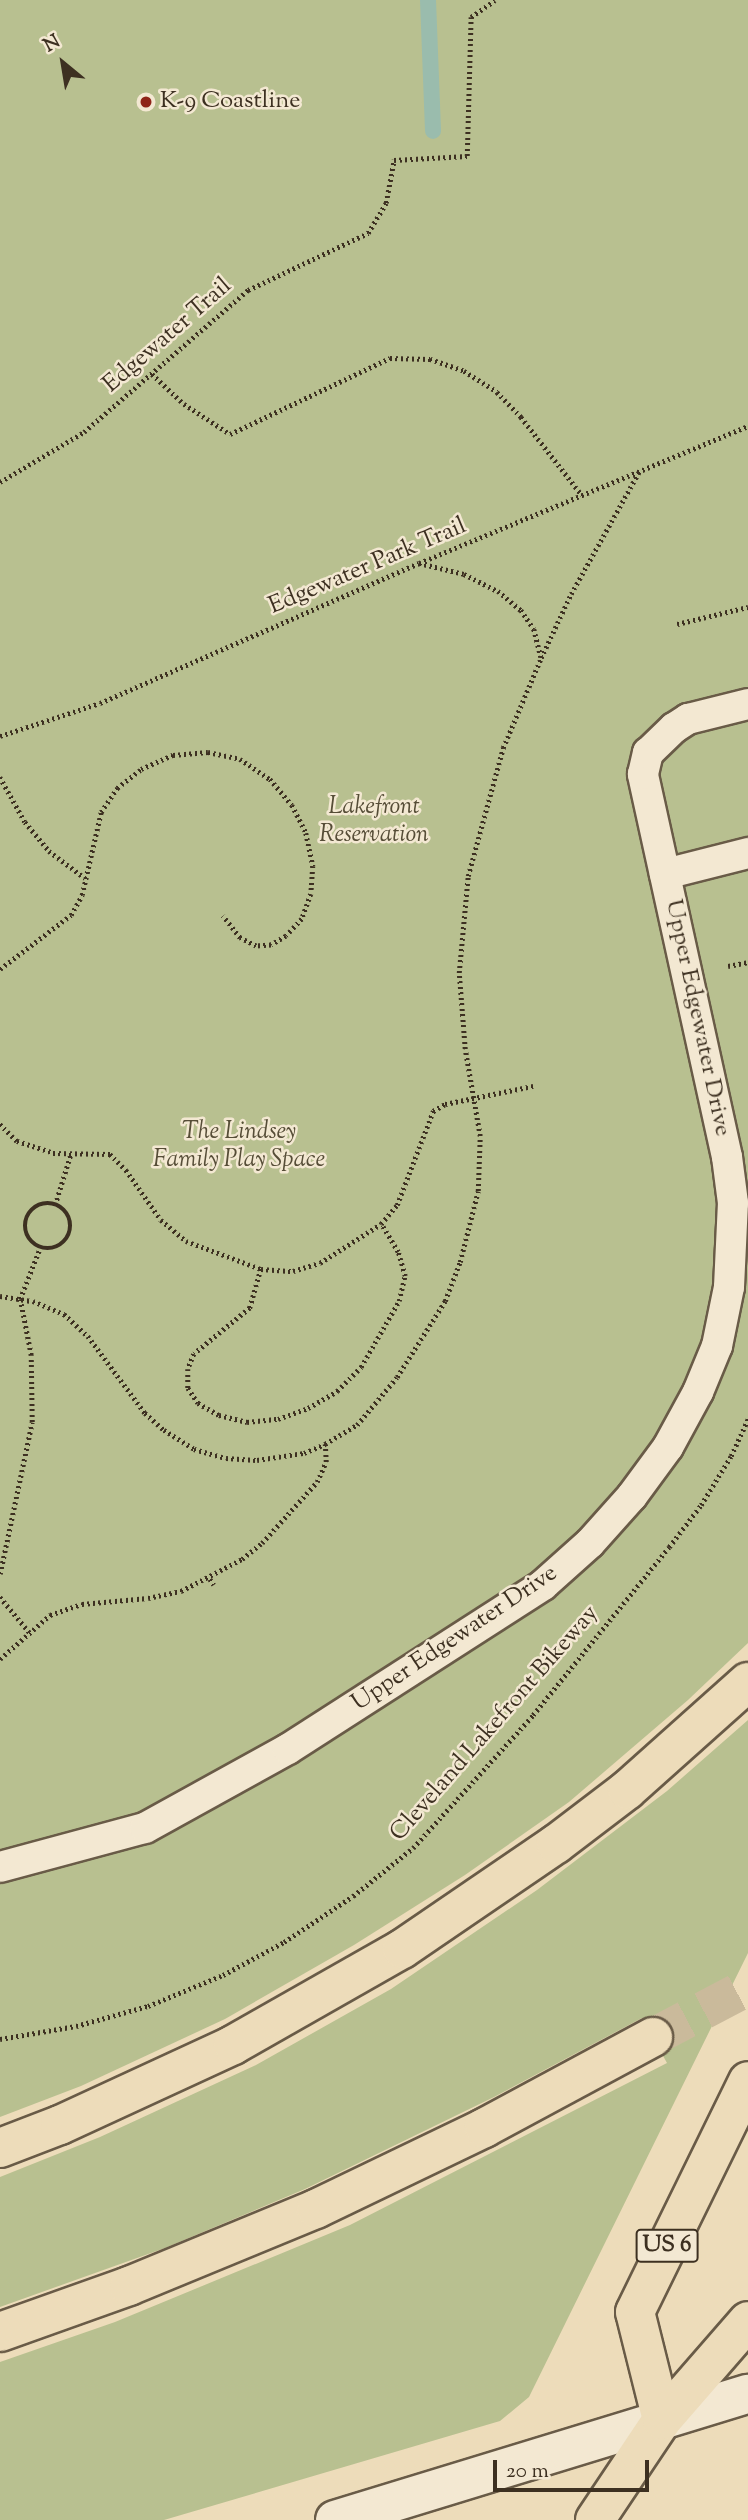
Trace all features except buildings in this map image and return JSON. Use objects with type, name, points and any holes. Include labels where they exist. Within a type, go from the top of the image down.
[{"type":"main road","points":[[0,2148],[60,2125],[233,2045],[402,1949],[556,1844],[627,1790],[748,1682]]},
{"type":"main road","points":[[0,2332],[129,2287],[316,2209],[484,2128],[653,2037]]},
{"type":"main road","name":"US 6","points":[[662,2420],[635,2312],[748,2081]]},
{"type":"main road","points":[[595,2520],[662,2420],[748,2321]]},
{"type":"street","points":[[335,2520],[461,2484],[748,2394]]},
{"type":"lane","name":"Upper Edgewater Drive","points":[[0,1867],[145,1828],[288,1749],[543,1585],[598,1534],[632,1496],[667,1447],[698,1392],[717,1346],[729,1287],[733,1203],[727,1157],[643,774],[648,753],[660,739],[688,719],[748,704]]},
{"type":"lane","points":[[665,874],[748,853]]},
{"type":"path","name":"Edgewater Trail","points":[[0,482],[84,432],[248,290],[369,233],[386,204],[394,160],[467,156],[471,17],[495,0]]},
{"type":"path","points":[[152,374],[184,404],[230,434],[390,358],[430,359],[464,371],[497,392],[522,417],[582,495]]},
{"type":"path","name":"Edgewater Park Trail","points":[[0,736],[100,703],[419,563],[748,426]]},
{"type":"path","points":[[0,1296],[20,1299],[64,1314],[89,1336],[145,1413],[164,1430],[194,1448],[226,1458],[257,1460],[304,1453],[325,1444],[357,1425],[397,1377],[445,1301],[460,1262],[478,1191],[480,1136],[465,1049],[459,973],[468,876],[503,748],[541,657],[571,594],[640,470]]},
{"type":"path","points":[[419,563],[464,573],[498,591],[521,610],[534,629],[541,657]]},
{"type":"path","points":[[677,624],[748,607]]},
{"type":"path","points":[[0,969],[71,915],[82,895],[101,812],[117,788],[141,769],[173,755],[208,751],[240,759],[270,779],[292,805],[306,833],[313,866],[311,894],[302,919],[286,936],[271,945],[256,946],[240,938],[223,916]]},
{"type":"path","points":[[0,778],[25,822],[49,851],[85,878]]},
{"type":"path","points":[[0,1124],[17,1140],[53,1153],[110,1154],[127,1170],[161,1220],[186,1241],[261,1269],[293,1271],[320,1263],[381,1224],[397,1205],[433,1111],[445,1104],[533,1086]]},
{"type":"path","points":[[55,1205],[71,1153]]},
{"type":"path","points":[[40,1205],[55,1205],[67,1213],[71,1227],[69,1234],[61,1245],[40,1248],[33,1244],[25,1230],[28,1215],[40,1205]]},
{"type":"path","points":[[261,1269],[250,1308],[194,1354],[188,1369],[188,1388],[198,1404],[219,1415],[247,1422],[278,1419],[308,1408],[337,1391],[361,1367],[399,1301],[405,1276],[398,1252],[381,1224]]},
{"type":"path","points":[[0,1574],[32,1422],[31,1355],[20,1299],[40,1248]]},
{"type":"path","name":"Cleveland Lakefront Bikeway","points":[[0,2039],[76,2026],[148,2006],[223,1975],[284,1942],[342,1904],[413,1848],[533,1715],[669,1547],[701,1505],[731,1456],[748,1419]]},
{"type":"path","points":[[0,1659],[50,1615],[82,1604],[148,1598],[181,1591],[210,1579],[262,1543],[317,1482],[326,1462],[325,1444]]},
{"type":"path","points":[[210,1579],[214,1585]]},
{"type":"path","points":[[0,1597],[30,1633]]},
{"type":"green space","name":"Lakefront Reservation","points":[[0,0],[748,0],[748,1643],[688,1700],[569,1802],[465,1875],[354,1945],[225,2019],[81,2086],[0,2117]]},
{"type":"green space","points":[[748,1720],[748,1953],[529,2397],[500,2421],[164,2520],[0,2520],[0,2362],[115,2322],[350,2225],[667,2063],[642,2018],[494,2097],[305,2189],[165,2248],[0,2307],[0,2177],[100,2137],[256,2065],[391,1989],[537,1890],[667,1791]]},
{"type":"waterway","points":[[428,0],[433,131]]},
{"type":"tunnel","points":[[653,2037],[748,1987]]},
{"type":"place","name":"K-9 Coastline","points":[[146,102]]},
{"type":"park label","name":"The Lindsey Family Play Space","points":[[239,1147]]}]
